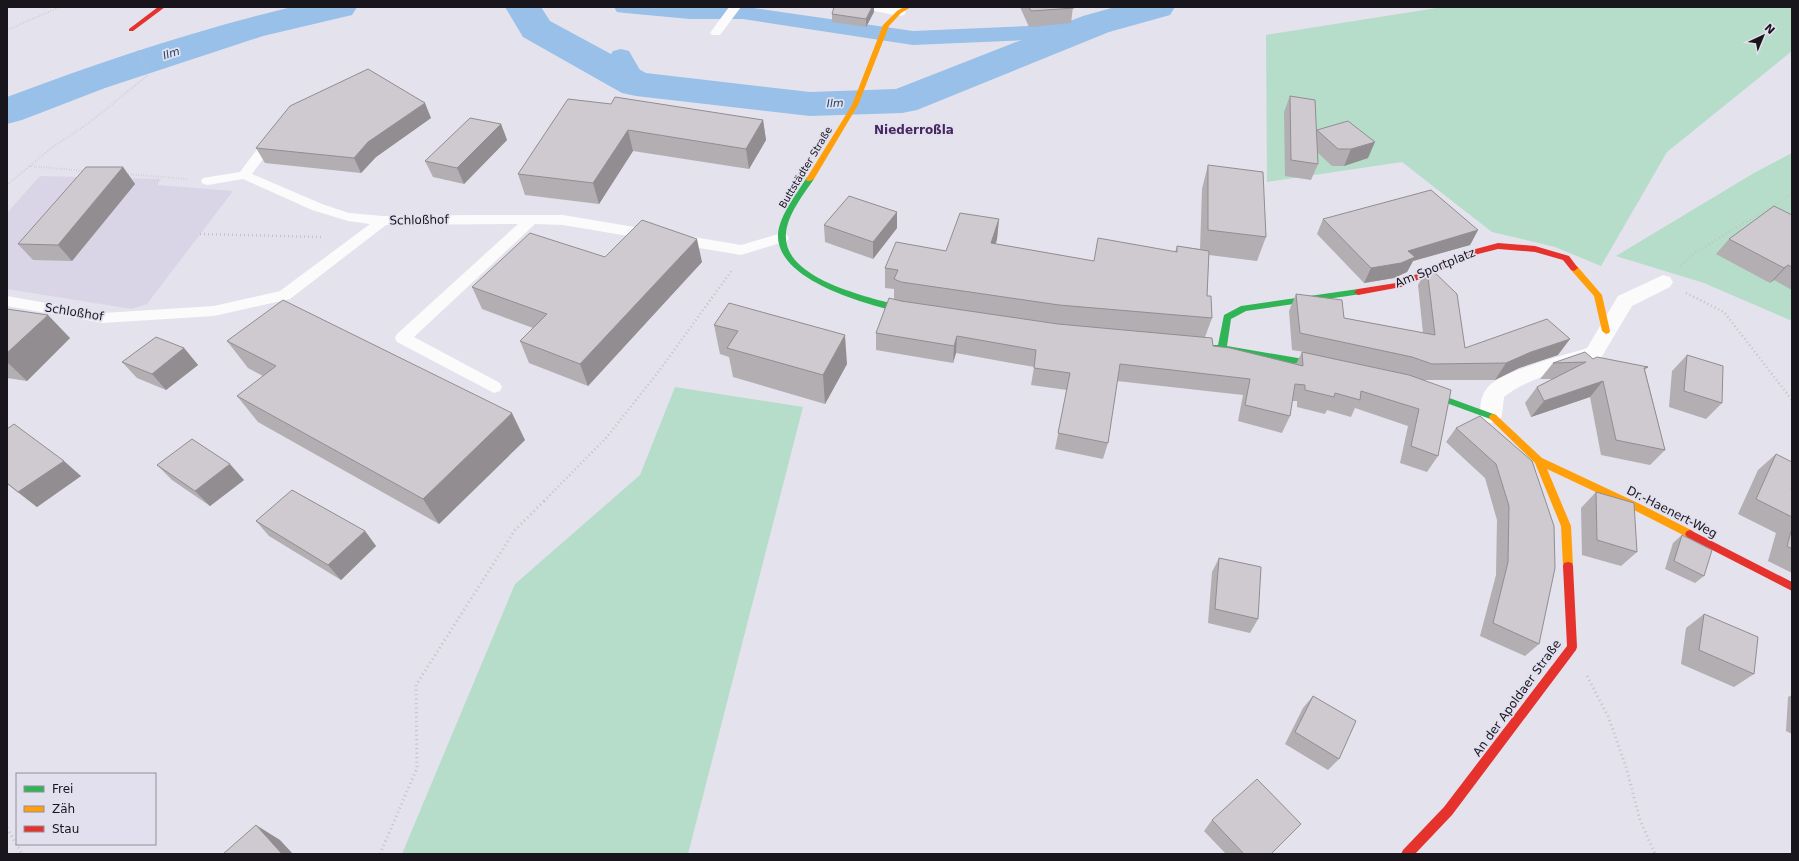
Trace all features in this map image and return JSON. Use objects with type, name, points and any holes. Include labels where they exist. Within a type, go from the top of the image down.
[{"type":"main road","points":[[131,30],[162,7]]},
{"type":"main road","name":"Buttstädter Straße","points":[[782,238],[784,223],[854,105],[886,25],[903,9]]},
{"type":"main road","points":[[782,238],[792,262],[812,278],[858,297],[901,310],[924,313]]},
{"type":"main road","name":"Am Sportplatz","points":[[1222,348],[1227,317],[1244,308],[1306,299],[1333,297],[1398,285],[1474,252],[1498,246],[1535,249],[1566,258],[1598,295],[1606,331]]},
{"type":"main road","points":[[1206,346],[1334,368]]},
{"type":"main road","name":"An der Apoldaer Straße","points":[[1408,854],[1448,811],[1572,647],[1566,526],[1539,461],[1491,415],[1417,389]]},
{"type":"main road","name":"Dr.-Haenert-Weg","points":[[1539,461],[1637,507],[1792,587]]},
{"type":"street","points":[[875,7],[903,9]]},
{"type":"street","points":[[1491,415],[1490,403],[1497,391],[1526,376],[1594,353],[1625,301],[1663,282]]},
{"type":"lane","points":[[716,33],[735,7]]},
{"type":"lane","points":[[244,175],[281,126]]},
{"type":"lane","points":[[208,181],[244,175],[292,195],[316,207],[348,217],[383,221]]},
{"type":"lane","points":[[494,387],[402,338],[532,220]]},
{"type":"lane","name":"Schloßhof","points":[[7,301],[103,318],[214,311],[285,295],[383,221],[563,220],[741,250],[782,238]]},
{"type":"path","points":[[7,30],[60,7]]},
{"type":"path","points":[[7,185],[28,166],[90,122],[148,75],[137,49]]},
{"type":"path","points":[[28,166],[91,171]]},
{"type":"path","points":[[122,174],[208,181]]},
{"type":"path","points":[[1792,194],[1696,252],[1663,282],[1724,312],[1792,400]]},
{"type":"path","points":[[200,234],[361,238]]},
{"type":"path","points":[[380,854],[417,768],[416,685],[515,530],[606,438],[659,371],[730,276],[741,250]]},
{"type":"path","points":[[1572,647],[1608,716],[1626,767],[1640,820],[1655,854]]},
{"type":"path","points":[[7,828],[16,844]]},
{"type":"path","points":[[17,845],[22,854]]},
{"type":"shaded area","points":[[40,176],[161,179],[157,185],[233,191],[147,304],[132,309],[7,289],[7,213]]},
{"type":"green space","points":[[1443,7],[1792,7],[1792,51],[1667,152],[1601,266],[1555,247],[1492,232],[1402,162],[1267,182],[1266,35]]},
{"type":"green space","points":[[1792,153],[1792,321],[1704,283],[1616,256],[1754,173]]},
{"type":"green space","points":[[675,387],[803,407],[688,854],[402,854],[515,584],[640,475]]},
{"type":"building","points":[[834,7],[872,7],[866,19],[832,14]]},
{"type":"building","points":[[1029,7],[1073,7],[1074,8],[1031,11]]},
{"type":"building","points":[[368,69],[425,103],[368,142],[354,158],[256,148],[290,106]]},
{"type":"building","points":[[1290,96],[1315,100],[1318,164],[1291,160]]},
{"type":"building","points":[[615,97],[763,120],[746,149],[628,130],[593,183],[518,174],[568,99],[611,104]]},
{"type":"building","points":[[470,118],[501,124],[457,168],[425,161]]},
{"type":"building","points":[[1348,121],[1375,142],[1351,149],[1338,149],[1317,130]]},
{"type":"building","points":[[1208,165],[1263,172],[1266,237],[1208,230]]},
{"type":"building","points":[[86,167],[123,167],[58,245],[18,244]]},
{"type":"building","points":[[1431,190],[1478,230],[1408,251],[1415,257],[1401,263],[1371,268],[1323,219]]},
{"type":"building","points":[[849,196],[897,212],[873,242],[824,225]]},
{"type":"building","points":[[1774,206],[1792,215],[1792,267],[1788,265],[1784,268],[1729,239]]},
{"type":"building","points":[[960,213],[999,219],[991,243],[1094,261],[1098,238],[1177,252],[1177,246],[1209,251],[1207,296],[1211,296],[1212,318],[1059,305],[901,282],[894,279],[898,270],[885,268],[896,242],[946,251]]},
{"type":"building","points":[[642,220],[697,239],[580,364],[520,341],[547,314],[472,287],[530,233],[605,257]]},
{"type":"building","points":[[1430,268],[1457,294],[1465,348],[1547,319],[1570,339],[1531,352],[1506,363],[1432,364],[1412,357],[1300,333],[1296,294],[1342,300],[1344,318],[1435,335],[1427,269]]},
{"type":"building","points":[[889,298],[1058,324],[1212,338],[1213,346],[1230,348],[1303,366],[1302,352],[1409,375],[1451,390],[1438,456],[1411,446],[1419,409],[1361,391],[1360,400],[1335,393],[1334,397],[1305,390],[1305,385],[1295,384],[1290,416],[1245,405],[1250,379],[1120,364],[1108,443],[1058,433],[1070,373],[1034,368],[1036,350],[957,336],[954,346],[876,333]]},
{"type":"building","points":[[283,300],[512,413],[423,499],[237,396],[276,366],[227,341]]},
{"type":"building","points":[[729,303],[845,335],[823,375],[727,348],[738,331],[714,325]]},
{"type":"building","points":[[7,309],[48,315],[7,353]]},
{"type":"building","points":[[156,337],[184,348],[152,374],[122,362]]},
{"type":"building","points":[[1585,352],[1593,359],[1597,357],[1648,367],[1644,368],[1665,450],[1616,440],[1603,381],[1544,401],[1537,387],[1586,362],[1553,363]]},
{"type":"building","points":[[1687,355],[1723,366],[1722,403],[1684,391]]},
{"type":"building","points":[[1480,416],[1532,461],[1554,526],[1555,568],[1539,644],[1493,623],[1508,562],[1509,506],[1496,464],[1456,428]]},
{"type":"building","points":[[14,424],[64,461],[18,492],[7,483],[7,429]]},
{"type":"building","points":[[192,439],[230,464],[195,491],[157,465]]},
{"type":"building","points":[[1776,454],[1792,462],[1792,517],[1756,499]]},
{"type":"building","points":[[292,490],[365,531],[328,565],[256,521]]},
{"type":"building","points":[[1596,492],[1634,503],[1637,552],[1597,540]]},
{"type":"building","points":[[1792,528],[1792,549],[1787,546]]},
{"type":"building","points":[[1682,535],[1712,550],[1704,576],[1674,561]]},
{"type":"building","points":[[1219,558],[1261,567],[1258,619],[1215,609]]},
{"type":"building","points":[[1704,614],[1758,637],[1754,674],[1699,650]]},
{"type":"building","points":[[1313,696],[1356,721],[1339,759],[1295,732]]},
{"type":"building","points":[[1257,779],[1301,824],[1271,854],[1244,854],[1212,820]]},
{"type":"building","points":[[256,825],[282,854],[223,854]]},
{"type":"waterway","name":"Ilm","points":[[7,111],[91,79],[251,28],[339,7]]},
{"type":"waterway","name":"Ilm","points":[[523,7],[536,29],[636,84],[810,104],[902,101],[1096,24],[1157,7]]},
{"type":"waterway","points":[[625,7],[690,13],[743,13],[913,38],[1028,33],[1096,24]]},
{"type":"waterway","points":[[621,56],[636,84]]},
{"type":"traffic: fast","points":[[810,179],[792,208],[784,224],[782,232],[783,245],[792,261],[801,270],[814,279],[830,287],[885,306],[914,312]]},
{"type":"traffic: fast","points":[[1222,348],[1227,317],[1244,308],[1358,292]]},
{"type":"traffic: fast","points":[[1215,347],[1327,366]]},
{"type":"traffic: fast","points":[[1422,391],[1493,417]]},
{"type":"traffic: slow","points":[[810,179],[855,105],[886,25],[899,12],[908,7]]},
{"type":"traffic: slow","points":[[1574,268],[1598,295],[1606,331]]},
{"type":"traffic: slow","points":[[1493,417],[1539,461],[1566,526],[1568,566]]},
{"type":"traffic: slow","points":[[1539,461],[1637,507],[1690,534]]},
{"type":"traffic: jam","points":[[131,30],[162,7]]},
{"type":"traffic: jam","points":[[1358,292],[1398,285],[1475,252],[1498,246],[1535,249],[1566,258],[1574,268]]},
{"type":"traffic: jam","points":[[1690,534],[1792,587]]},
{"type":"traffic: jam","points":[[1407,854],[1448,811],[1572,647],[1568,566]]},
{"type":"district","name":"Niederroßla","points":[[914,130]]}]
